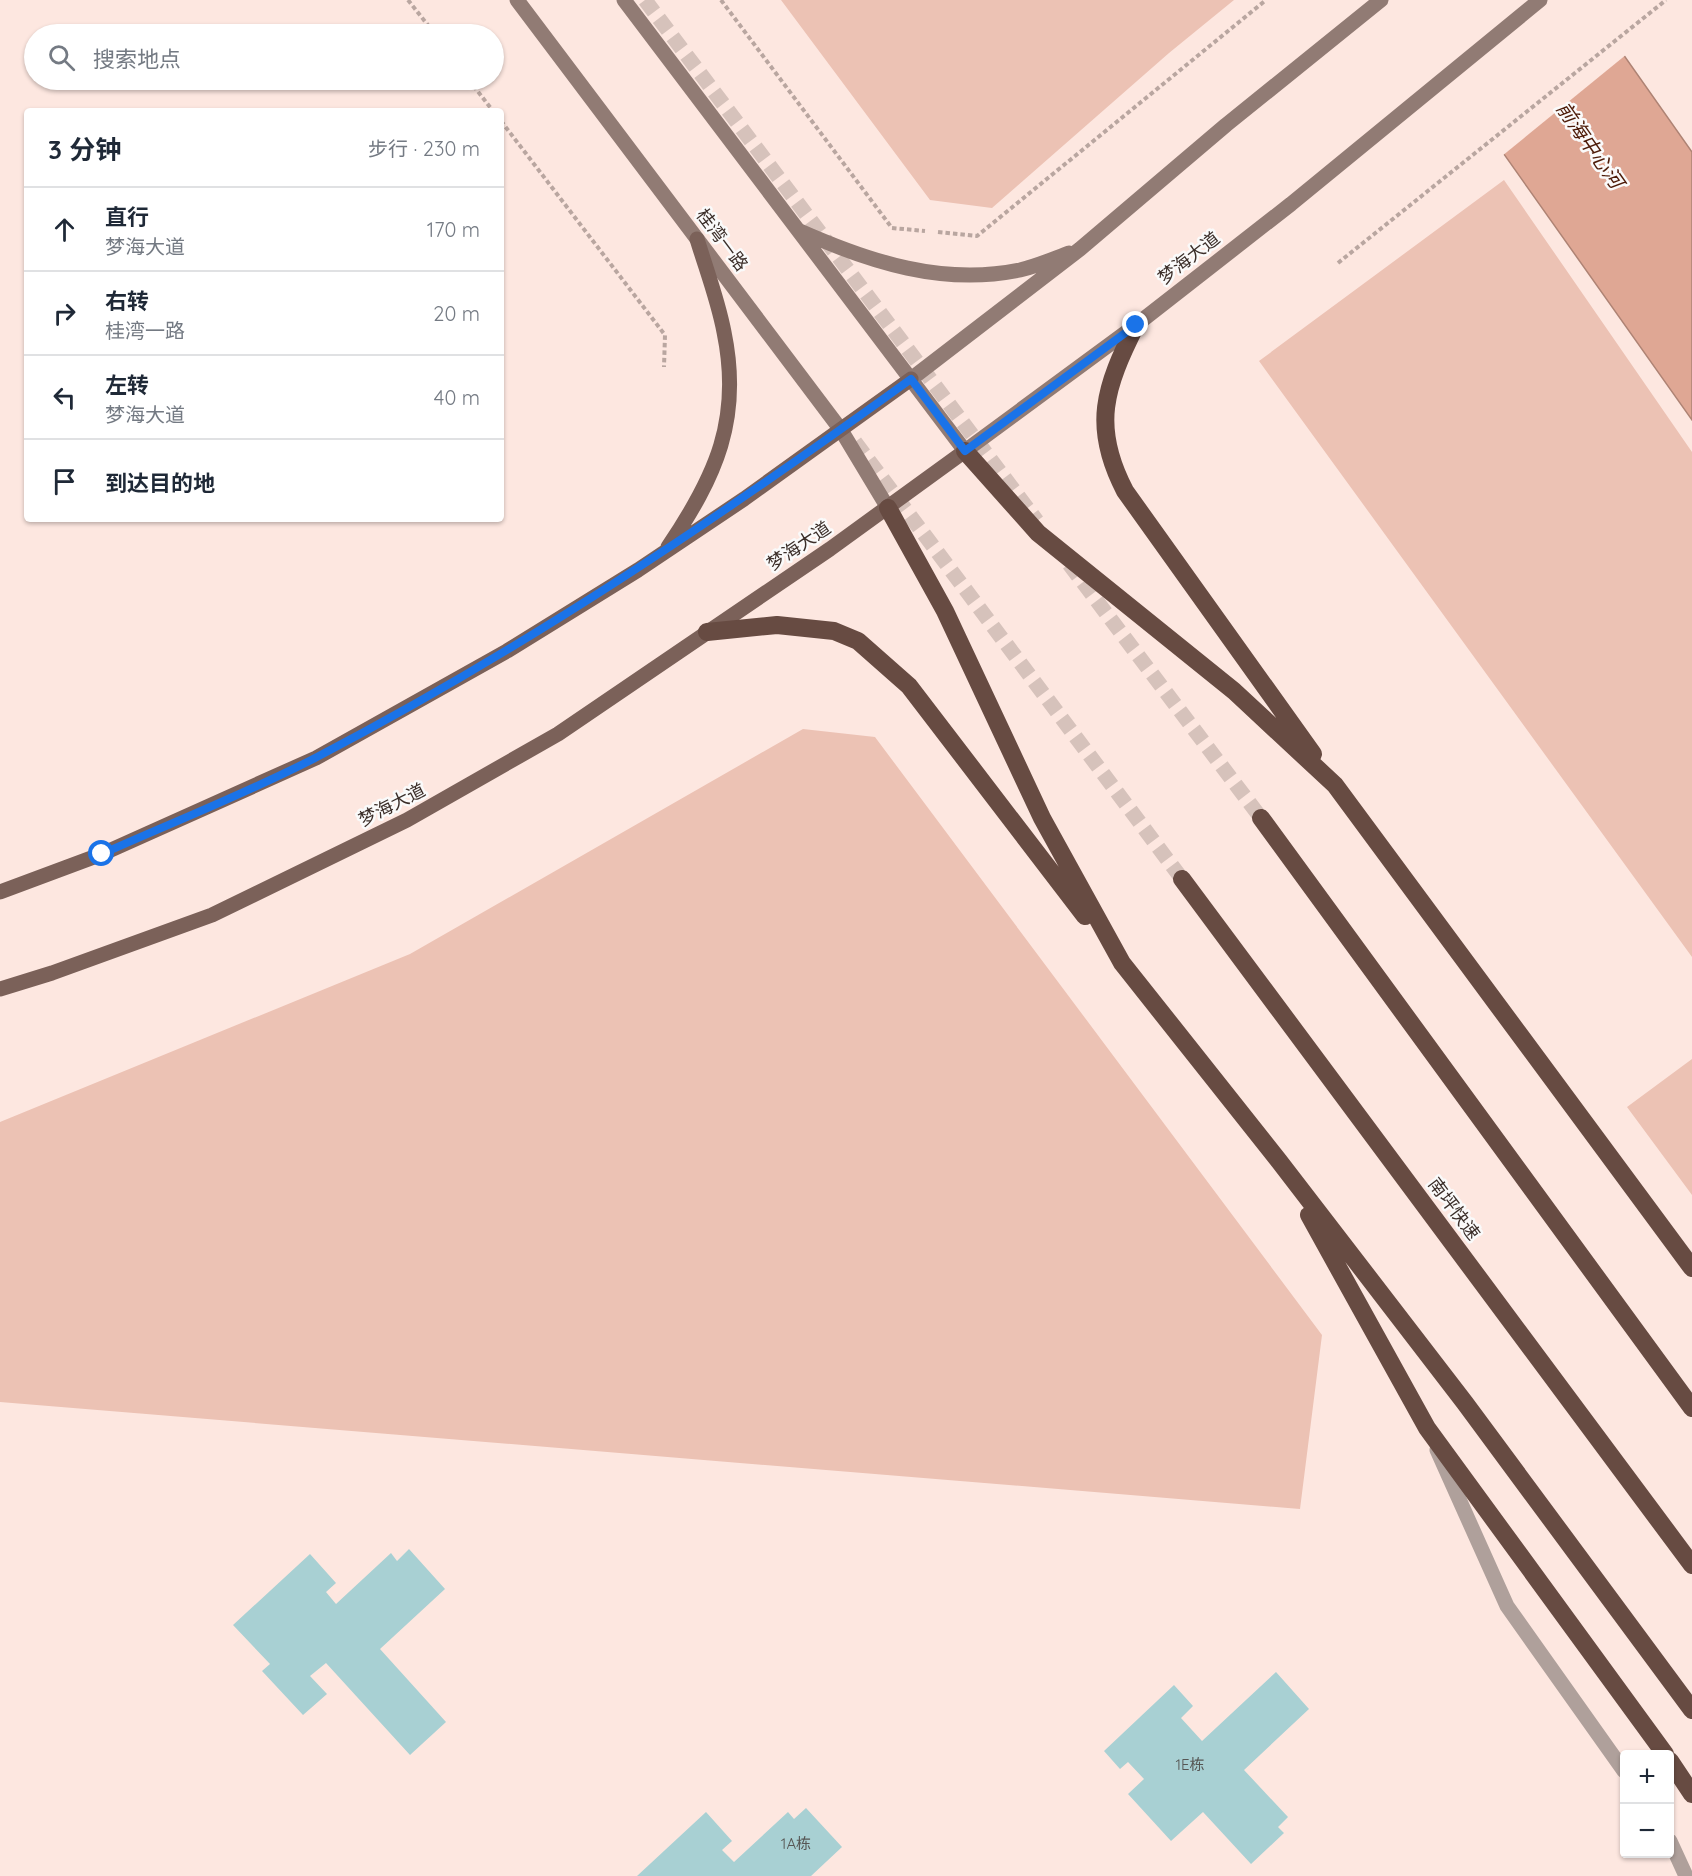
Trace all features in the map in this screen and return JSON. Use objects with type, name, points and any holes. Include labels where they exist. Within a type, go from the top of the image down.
[{"type":"highway","points":[[1136,325],[1119,358],[1105,402],[1105,431],[1111,464],[1125,491],[1335,785],[1692,1268]]},
{"type":"highway","points":[[965,451],[1038,533],[1234,691],[1335,785]]},
{"type":"highway","points":[[888,508],[945,610],[1041,818],[1122,963]]},
{"type":"highway","points":[[707,632],[777,625],[834,631],[858,641],[909,686],[1122,963],[1279,1161],[1576,1550],[1692,1710]]},
{"type":"highway","points":[[1261,818],[1692,1407]]},
{"type":"highway","name":"南坪快速","points":[[1182,879],[1692,1565]]},
{"type":"highway","points":[[1279,1161],[1427,1428],[1661,1750]]},
{"type":"highway","points":[[1674,1767],[1692,1794]]},
{"type":"main road","name":"桂湾一路","points":[[517,0],[841,430],[888,508]]},
{"type":"main road","points":[[624,0],[965,451]]},
{"type":"main road","points":[[0,892],[102,854],[316,758],[507,651],[664,553],[841,430],[975,333],[1381,0]]},
{"type":"main road","name":"梦海大道","points":[[0,989],[52,973],[212,915],[407,820],[558,734],[888,508],[1136,325],[1291,204],[1540,0]]},
{"type":"main road","points":[[798,230],[844,250],[890,265],[932,273],[967,276],[1021,270],[1080,249]]},
{"type":"main road","points":[[664,553],[694,508],[713,473],[725,439],[729,407],[729,369],[724,331],[697,239]]},
{"type":"lane","points":[[1427,1428],[1508,1606],[1620,1765]]},
{"type":"lane","points":[[1674,1850],[1686,1876]]},
{"type":"path","points":[[408,0],[427,24]]},
{"type":"path","points":[[721,0],[892,228],[926,231]]},
{"type":"path","points":[[938,232],[977,236],[1266,0]]},
{"type":"path","points":[[1338,263],[1666,0]]},
{"type":"path","points":[[477,90],[491,108]]},
{"type":"path","points":[[504,125],[665,334],[664,367]]},
{"type":"shaded area","points":[[781,0],[1234,0],[1169,53],[992,208],[930,200]]},
{"type":"shaded area","points":[[1504,180],[1692,452],[1692,957],[1259,361]]},
{"type":"shaded area","points":[[803,729],[875,737],[1322,1335],[1300,1509],[0,1402],[0,1122],[410,954]]},
{"type":"shaded area","points":[[1692,1059],[1692,1195],[1627,1107]]},
{"type":"water","name":"前海中心河","points":[[1395,0],[1585,0],[1692,152],[1692,420]]},
{"type":"pier","points":[[1392,0],[1589,0],[1627,54],[1502,156]]},
{"type":"building","points":[[409,1549],[445,1589],[380,1649],[446,1722],[410,1755],[326,1663],[310,1676],[327,1694],[303,1715],[262,1671],[270,1664],[233,1625],[310,1554],[336,1583],[326,1592],[336,1604],[391,1553],[397,1561]]},
{"type":"building","points":[[1276,1672],[1309,1709],[1244,1770],[1288,1817],[1278,1827],[1284,1833],[1251,1864],[1203,1812],[1171,1841],[1128,1794],[1144,1779],[1128,1762],[1120,1769],[1104,1751],[1174,1685],[1193,1706],[1181,1718],[1202,1741]]},
{"type":"building","points":[[806,1808],[842,1847],[811,1876],[637,1876],[706,1812],[732,1841],[722,1850],[734,1862],[788,1812],[794,1819]]},
{"type":"tunnel","points":[[645,0],[1037,521]]},
{"type":"tunnel","points":[[855,442],[1182,879]]},
{"type":"tunnel","points":[[1069,564],[1261,818]]},
{"type":"route","points":[[102,854],[316,758],[507,651],[638,570],[744,499],[911,379],[965,451],[1136,325]]}]
